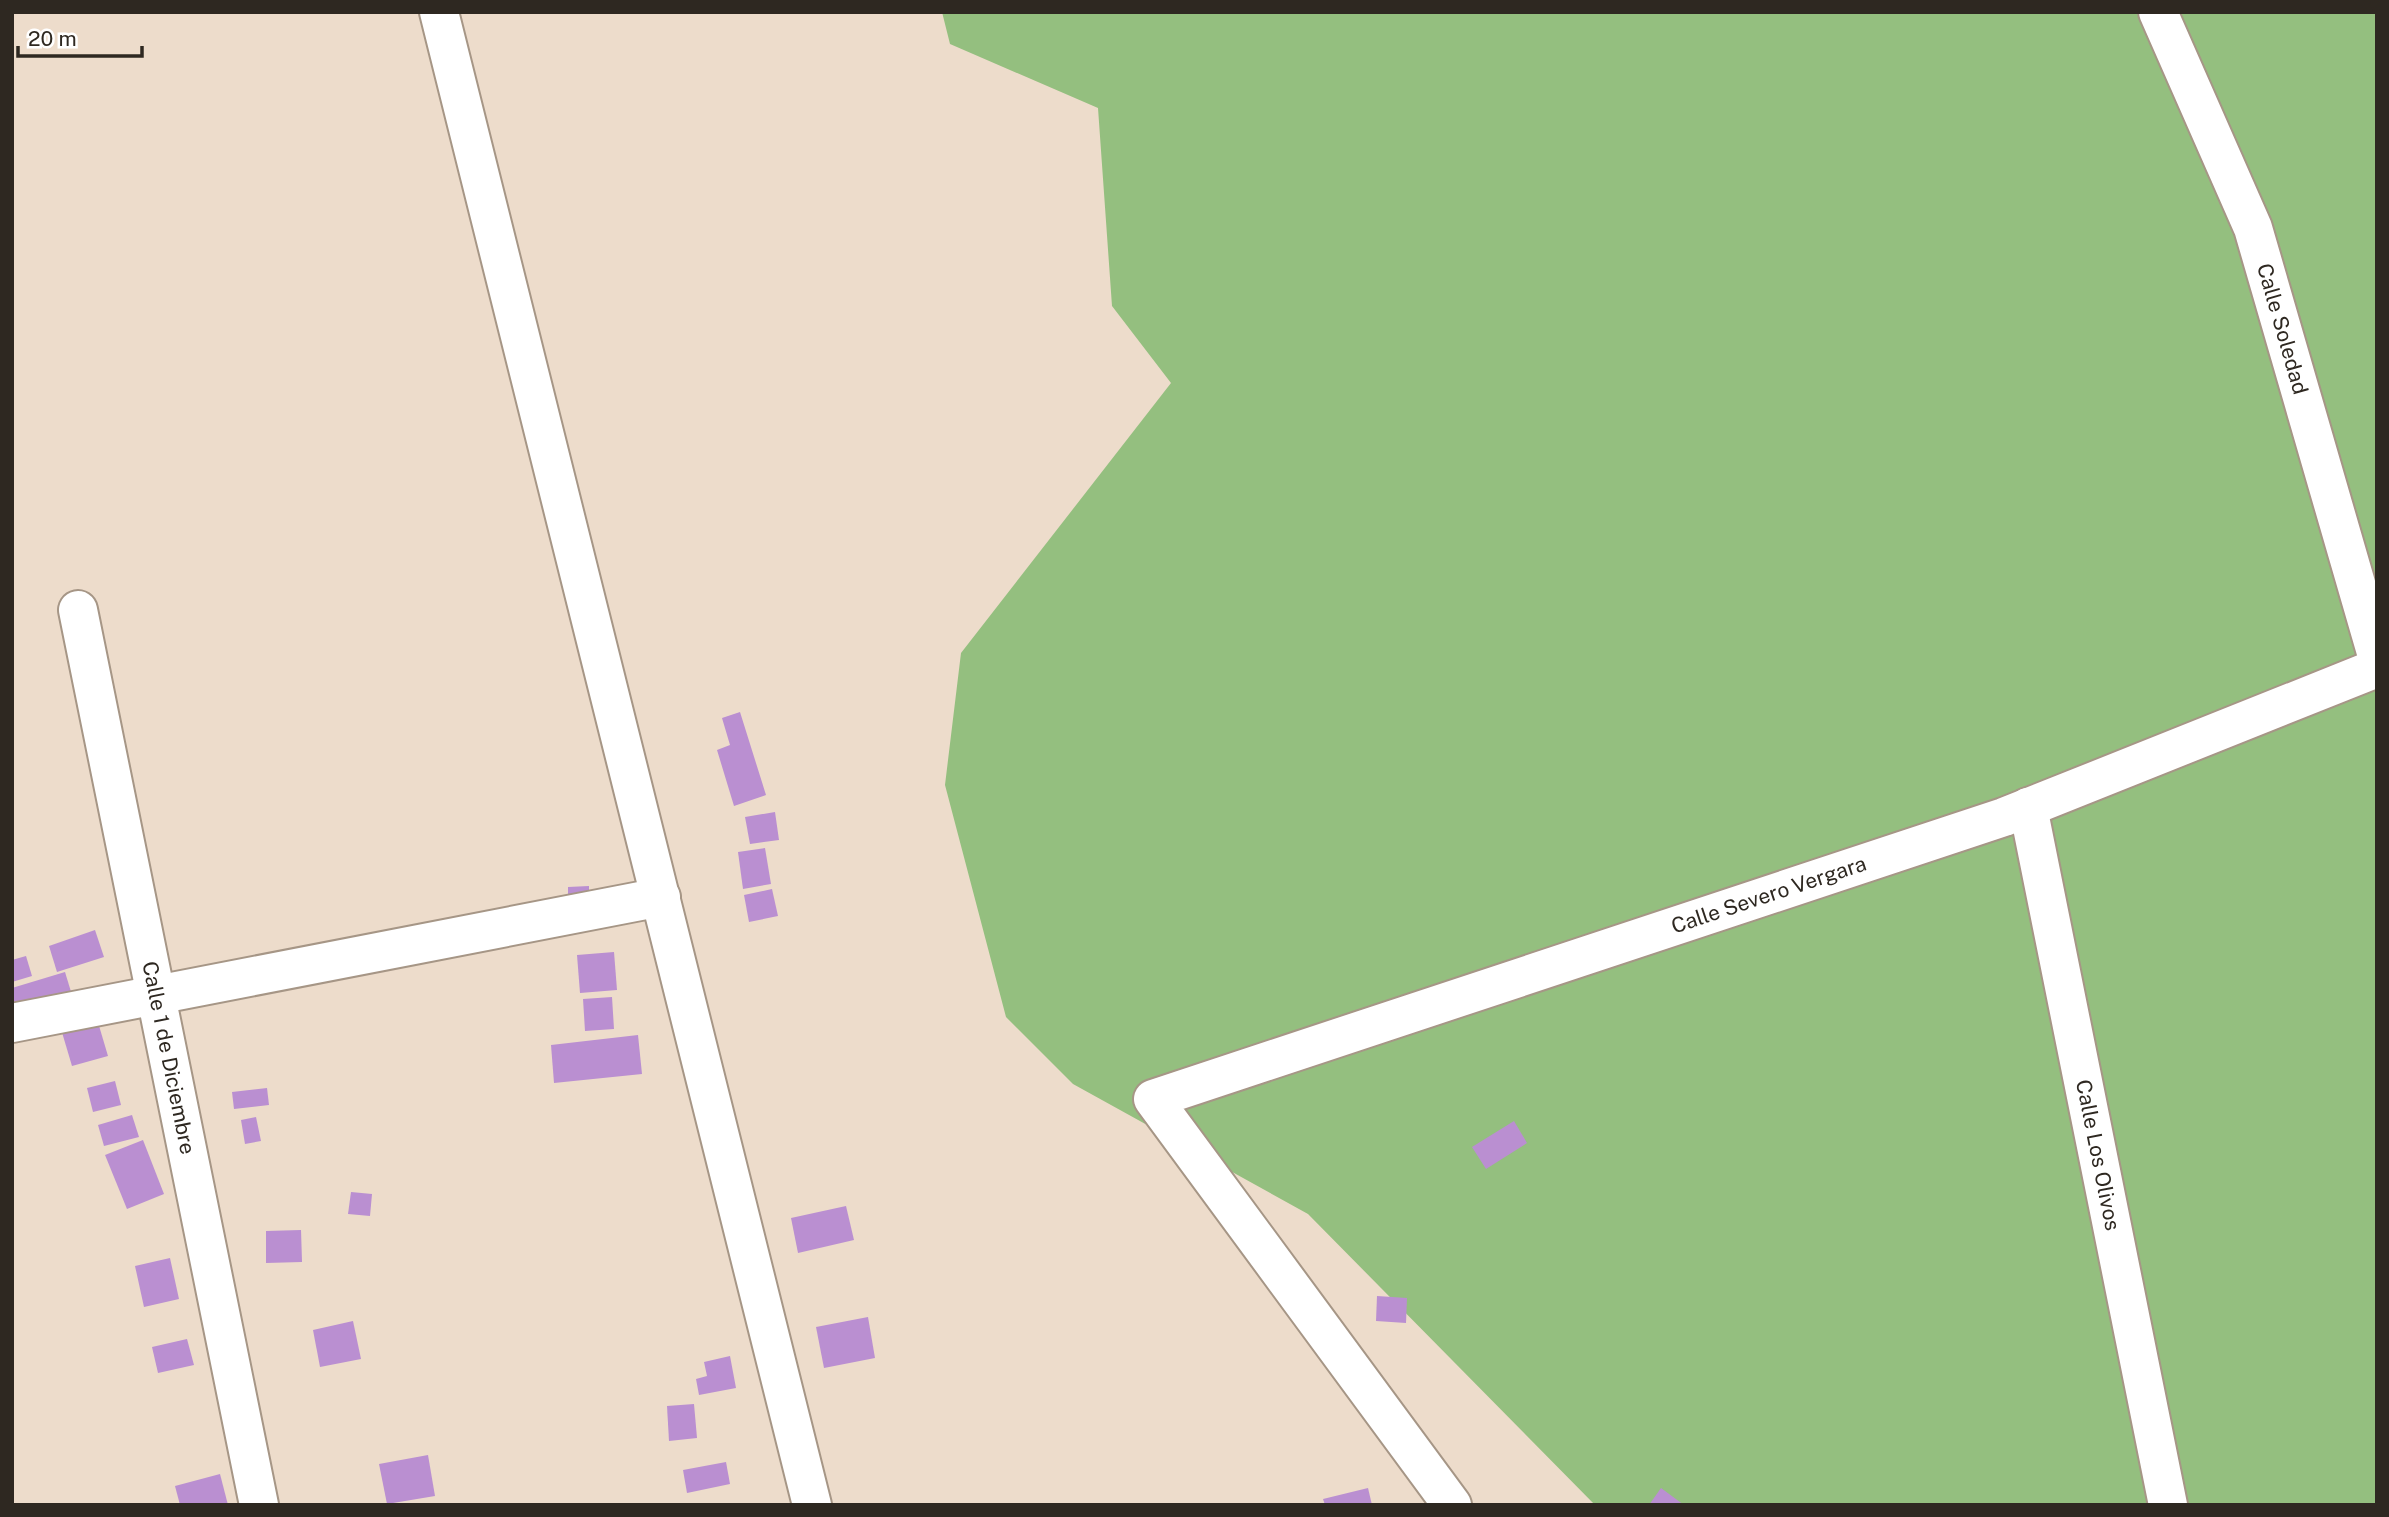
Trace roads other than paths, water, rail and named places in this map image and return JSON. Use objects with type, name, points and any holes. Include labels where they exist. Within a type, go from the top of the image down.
[{"type":"street","points":[[439,12],[811,1502]]},
{"type":"street","name":"Calle Soledad","points":[[2158,12],[2253,228],[2377,656]]},
{"type":"street","name":"Calle 1 de Diciembre","points":[[78,611],[259,1505]]},
{"type":"street","name":"Calle Severo Vergara","points":[[1452,1505],[1153,1099],[2004,817],[2377,668]]},
{"type":"street","name":"Calle Los Olivos","points":[[2028,807],[2168,1505]]},
{"type":"street","points":[[12,1023],[661,897]]}]
